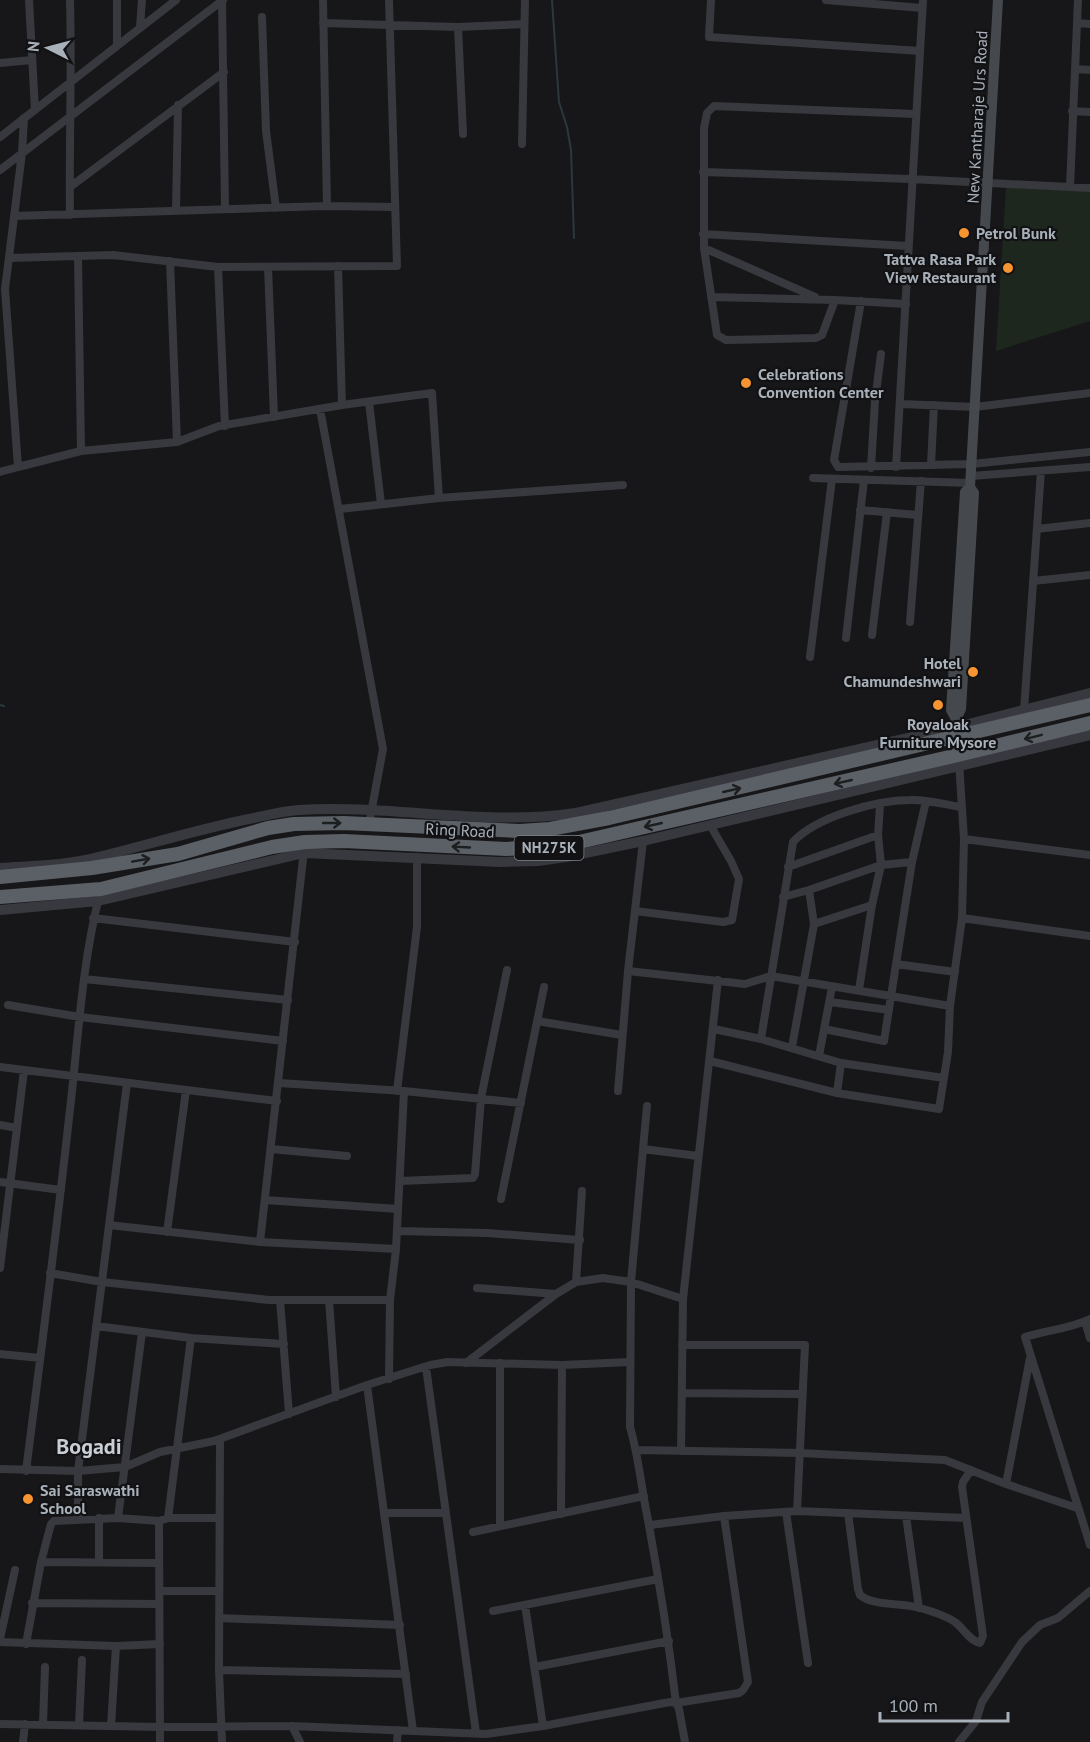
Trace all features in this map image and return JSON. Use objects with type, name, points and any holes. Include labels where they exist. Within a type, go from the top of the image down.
[{"type":"highway","name":"Ring Road","points":[[0,877],[92,868],[178,854],[268,828],[370,817],[505,831],[550,829],[609,818],[957,728],[1090,705]]},
{"type":"highway","name":"Ring Road","points":[[0,897],[99,895],[272,847],[304,847],[344,841],[506,849],[550,848],[959,761],[1090,723]]},
{"type":"main road","name":"New Kantharaje Urs Road","points":[[959,761],[957,728],[961,709],[974,494],[971,482],[998,0]]},
{"type":"street","points":[[29,0],[35,110]]},
{"type":"street","points":[[70,0],[72,82],[70,215]]},
{"type":"street","points":[[117,0],[117,46]]},
{"type":"street","points":[[140,27],[142,0]]},
{"type":"street","points":[[0,136],[176,0]]},
{"type":"street","points":[[222,0],[225,209]]},
{"type":"street","points":[[0,171],[222,0]]},
{"type":"street","points":[[322,0],[327,206]]},
{"type":"street","points":[[9,258],[113,255],[218,267],[397,266],[390,0]]},
{"type":"street","points":[[522,144],[525,0]]},
{"type":"street","points":[[711,0],[709,37],[920,51]]},
{"type":"street","points":[[825,0],[923,4],[896,467]]},
{"type":"street","points":[[1070,187],[1078,0]]},
{"type":"street","points":[[262,16],[266,131],[276,208]]},
{"type":"street","points":[[323,23],[458,27],[524,24]]},
{"type":"street","points":[[1077,23],[1090,24]]},
{"type":"street","points":[[458,27],[464,134]]},
{"type":"street","points":[[0,63],[32,60]]},
{"type":"street","points":[[1075,69],[1090,70]]},
{"type":"street","points":[[70,187],[224,72]]},
{"type":"street","points":[[176,211],[178,105]]},
{"type":"street","points":[[835,300],[822,335],[816,338],[726,340],[717,334],[703,234],[707,113],[714,106],[916,114]]},
{"type":"street","points":[[1072,111],[1090,112]]},
{"type":"street","points":[[18,467],[5,289],[22,153],[24,118]]},
{"type":"street","points":[[704,172],[1090,188]]},
{"type":"street","points":[[14,216],[327,206],[395,207]]},
{"type":"street","points":[[703,234],[908,246]]},
{"type":"street","points":[[704,248],[821,299]]},
{"type":"street","points":[[78,256],[81,451]]},
{"type":"street","points":[[170,261],[177,442]]},
{"type":"street","points":[[338,266],[342,405]]},
{"type":"street","points":[[218,267],[225,426]]},
{"type":"street","points":[[268,267],[274,417]]},
{"type":"street","points":[[711,297],[821,299],[906,304]]},
{"type":"street","points":[[861,301],[834,460],[838,468],[972,464],[1090,452]]},
{"type":"street","points":[[871,468],[875,401],[881,354]]},
{"type":"street","points":[[0,472],[81,451],[177,442],[225,426],[342,405],[432,393],[439,498]]},
{"type":"street","points":[[901,404],[975,407],[1090,393]]},
{"type":"street","points":[[369,402],[381,504]]},
{"type":"street","points":[[931,465],[934,405]]},
{"type":"street","points":[[0,868],[83,860],[224,824],[297,810],[370,817],[383,749],[320,409]]},
{"type":"street","points":[[813,478],[971,482],[1041,471],[1090,467]]},
{"type":"street","points":[[1023,710],[1041,471]]},
{"type":"street","points":[[810,657],[832,479]]},
{"type":"street","points":[[846,638],[864,480]]},
{"type":"street","points":[[910,622],[921,482]]},
{"type":"street","points":[[340,509],[439,498],[622,485]]},
{"type":"street","points":[[860,510],[918,515]]},
{"type":"street","points":[[872,635],[887,512]]},
{"type":"street","points":[[1036,529],[1090,523]]},
{"type":"street","points":[[1034,581],[1090,575]]},
{"type":"street","points":[[957,728],[1090,693]]},
{"type":"street","points":[[260,1242],[304,847],[500,862],[538,861],[643,841],[959,761],[1090,735]]},
{"type":"street","points":[[710,1061],[837,1093],[939,1109],[948,1052],[950,1006],[962,918],[964,839],[959,761]]},
{"type":"street","points":[[762,1039],[793,842],[802,832],[819,822],[880,804],[911,800],[961,807]]},
{"type":"street","points":[[824,1029],[884,1041],[912,862],[926,801]]},
{"type":"street","points":[[859,990],[872,905],[881,865],[878,835],[880,804]]},
{"type":"street","points":[[635,911],[723,922],[732,920],[739,879],[710,825]]},
{"type":"street","points":[[788,867],[878,835]]},
{"type":"street","points":[[964,839],[1090,855]]},
{"type":"street","points":[[618,1091],[628,971],[643,841]]},
{"type":"street","points":[[389,1378],[390,1300],[397,1231],[401,1091],[417,927],[417,857]]},
{"type":"street","points":[[783,897],[881,865],[912,862]]},
{"type":"street","points":[[792,1047],[814,924],[809,890]]},
{"type":"street","points":[[0,910],[99,895],[93,918],[84,979],[61,1190],[26,1471]]},
{"type":"street","points":[[814,924],[872,905]]},
{"type":"street","points":[[93,918],[295,942]]},
{"type":"street","points":[[962,918],[1090,936]]},
{"type":"street","points":[[896,964],[955,972]]},
{"type":"street","points":[[399,1181],[473,1178],[481,1098],[507,970]]},
{"type":"street","points":[[628,971],[745,984],[771,976],[950,1006]]},
{"type":"street","points":[[84,979],[288,1000]]},
{"type":"street","points":[[681,1451],[683,1299],[718,980]]},
{"type":"street","points":[[501,1199],[544,987]]},
{"type":"street","points":[[819,1056],[832,987]]},
{"type":"street","points":[[830,1002],[889,1010]]},
{"type":"street","points":[[8,1005],[80,1017],[283,1041]]},
{"type":"street","points":[[537,1021],[622,1035]]},
{"type":"street","points":[[714,1029],[792,1047],[841,1063],[944,1078]]},
{"type":"street","points":[[837,1093],[841,1063]]},
{"type":"street","points":[[0,1067],[277,1101]]},
{"type":"street","points":[[0,1268],[24,1070]]},
{"type":"street","points":[[78,1519],[78,1471],[127,1083]]},
{"type":"street","points":[[279,1083],[401,1091],[521,1103]]},
{"type":"street","points":[[167,1232],[186,1090]]},
{"type":"street","points":[[647,1106],[631,1282],[630,1427],[637,1450],[669,1641],[676,1703],[685,1742]]},
{"type":"street","points":[[0,1125],[17,1128]]},
{"type":"street","points":[[271,1149],[347,1156]]},
{"type":"street","points":[[643,1149],[698,1156]]},
{"type":"street","points":[[0,1182],[61,1190]]},
{"type":"street","points":[[576,1282],[582,1191]]},
{"type":"street","points":[[265,1200],[398,1209]]},
{"type":"street","points":[[109,1225],[260,1242],[396,1249]]},
{"type":"street","points":[[397,1231],[487,1233],[580,1240]]},
{"type":"street","points":[[50,1273],[102,1282],[280,1300],[390,1300]]},
{"type":"street","points":[[466,1363],[555,1294],[576,1282],[603,1278],[631,1282],[683,1299]]},
{"type":"street","points":[[477,1288],[555,1294]]},
{"type":"street","points":[[280,1300],[289,1414]]},
{"type":"street","points":[[329,1300],[336,1397]]},
{"type":"street","points":[[1090,1338],[1088,1320],[1059,1330],[1025,1337],[1090,1545]]},
{"type":"street","points":[[96,1326],[191,1338],[284,1344]]},
{"type":"street","points":[[118,1518],[142,1332]]},
{"type":"street","points":[[160,1742],[159,1563],[163,1519],[177,1448],[191,1338]]},
{"type":"street","points":[[682,1345],[805,1345],[797,1511]]},
{"type":"street","points":[[0,1354],[40,1358]]},
{"type":"street","points":[[1006,1484],[1030,1354]]},
{"type":"street","points":[[0,1469],[78,1471],[125,1467],[160,1452],[220,1439],[367,1385],[448,1362],[562,1365],[630,1362]]},
{"type":"street","points":[[500,1364],[500,1526]]},
{"type":"street","points":[[561,1514],[562,1365]]},
{"type":"street","points":[[426,1367],[476,1733]]},
{"type":"street","points":[[367,1385],[412,1731]]},
{"type":"street","points":[[682,1393],[802,1394]]},
{"type":"street","points":[[220,1439],[219,1670],[222,1742]]},
{"type":"street","points":[[637,1450],[799,1453],[945,1460],[1077,1509]]},
{"type":"street","points":[[848,1513],[860,1595],[870,1600],[919,1608],[954,1621],[977,1643],[982,1641],[963,1482],[971,1470]]},
{"type":"street","points":[[473,1532],[644,1496]]},
{"type":"street","points":[[650,1526],[724,1516],[797,1511],[966,1518]]},
{"type":"street","points":[[786,1512],[808,1663]]},
{"type":"street","points":[[384,1513],[446,1513]]},
{"type":"street","points":[[0,1724],[160,1727],[292,1726],[476,1733],[500,1737],[543,1726],[670,1702],[739,1693],[748,1682],[724,1516]]},
{"type":"street","points":[[906,1516],[919,1608]]},
{"type":"street","points":[[99,1518],[99,1562]]},
{"type":"street","points":[[26,1644],[32,1603],[51,1524],[59,1519],[219,1518]]},
{"type":"street","points":[[1087,1534],[1090,1520]]},
{"type":"street","points":[[41,1562],[159,1563]]},
{"type":"street","points":[[15,1570],[0,1641],[26,1644],[116,1646],[160,1644]]},
{"type":"street","points":[[494,1611],[658,1579]]},
{"type":"street","points":[[159,1592],[219,1591]]},
{"type":"street","points":[[959,1742],[976,1721],[988,1693],[1022,1642],[1040,1625],[1058,1618],[1090,1591]]},
{"type":"street","points":[[32,1603],[159,1604]]},
{"type":"street","points":[[525,1605],[543,1726]]},
{"type":"street","points":[[219,1618],[400,1625]]},
{"type":"street","points":[[535,1667],[669,1641]]},
{"type":"street","points":[[111,1726],[116,1646]]},
{"type":"street","points":[[79,1725],[82,1660]]},
{"type":"street","points":[[43,1724],[45,1667]]},
{"type":"street","points":[[219,1670],[406,1674]]},
{"type":"street","points":[[23,1742],[25,1724]]},
{"type":"street","points":[[292,1726],[300,1742]]},
{"type":"street","points":[[397,1742],[398,1730]]},
{"type":"shaded area","points":[[1006,187],[1090,191],[1090,321],[996,351]]},
{"type":"waterway","points":[[552,0],[559,102],[571,150],[574,238]]},
{"type":"waterway","points":[[0,705],[4,706]]},
{"type":"place","name":"Petrol Bunk","points":[[964,233]]},
{"type":"place","name":"Tattva Rasa Park View Restaurant","points":[[1008,268]]},
{"type":"place","name":"Celebrations Convention Center","points":[[746,383]]},
{"type":"place","name":"Hotel Chamundeshwari","points":[[973,672]]},
{"type":"place","name":"Royaloak Furniture Mysore","points":[[938,705]]},
{"type":"place","name":"Sai Saraswathi School","points":[[28,1499]]},
{"type":"district","name":"Bogadi","points":[[89,1446]]}]
